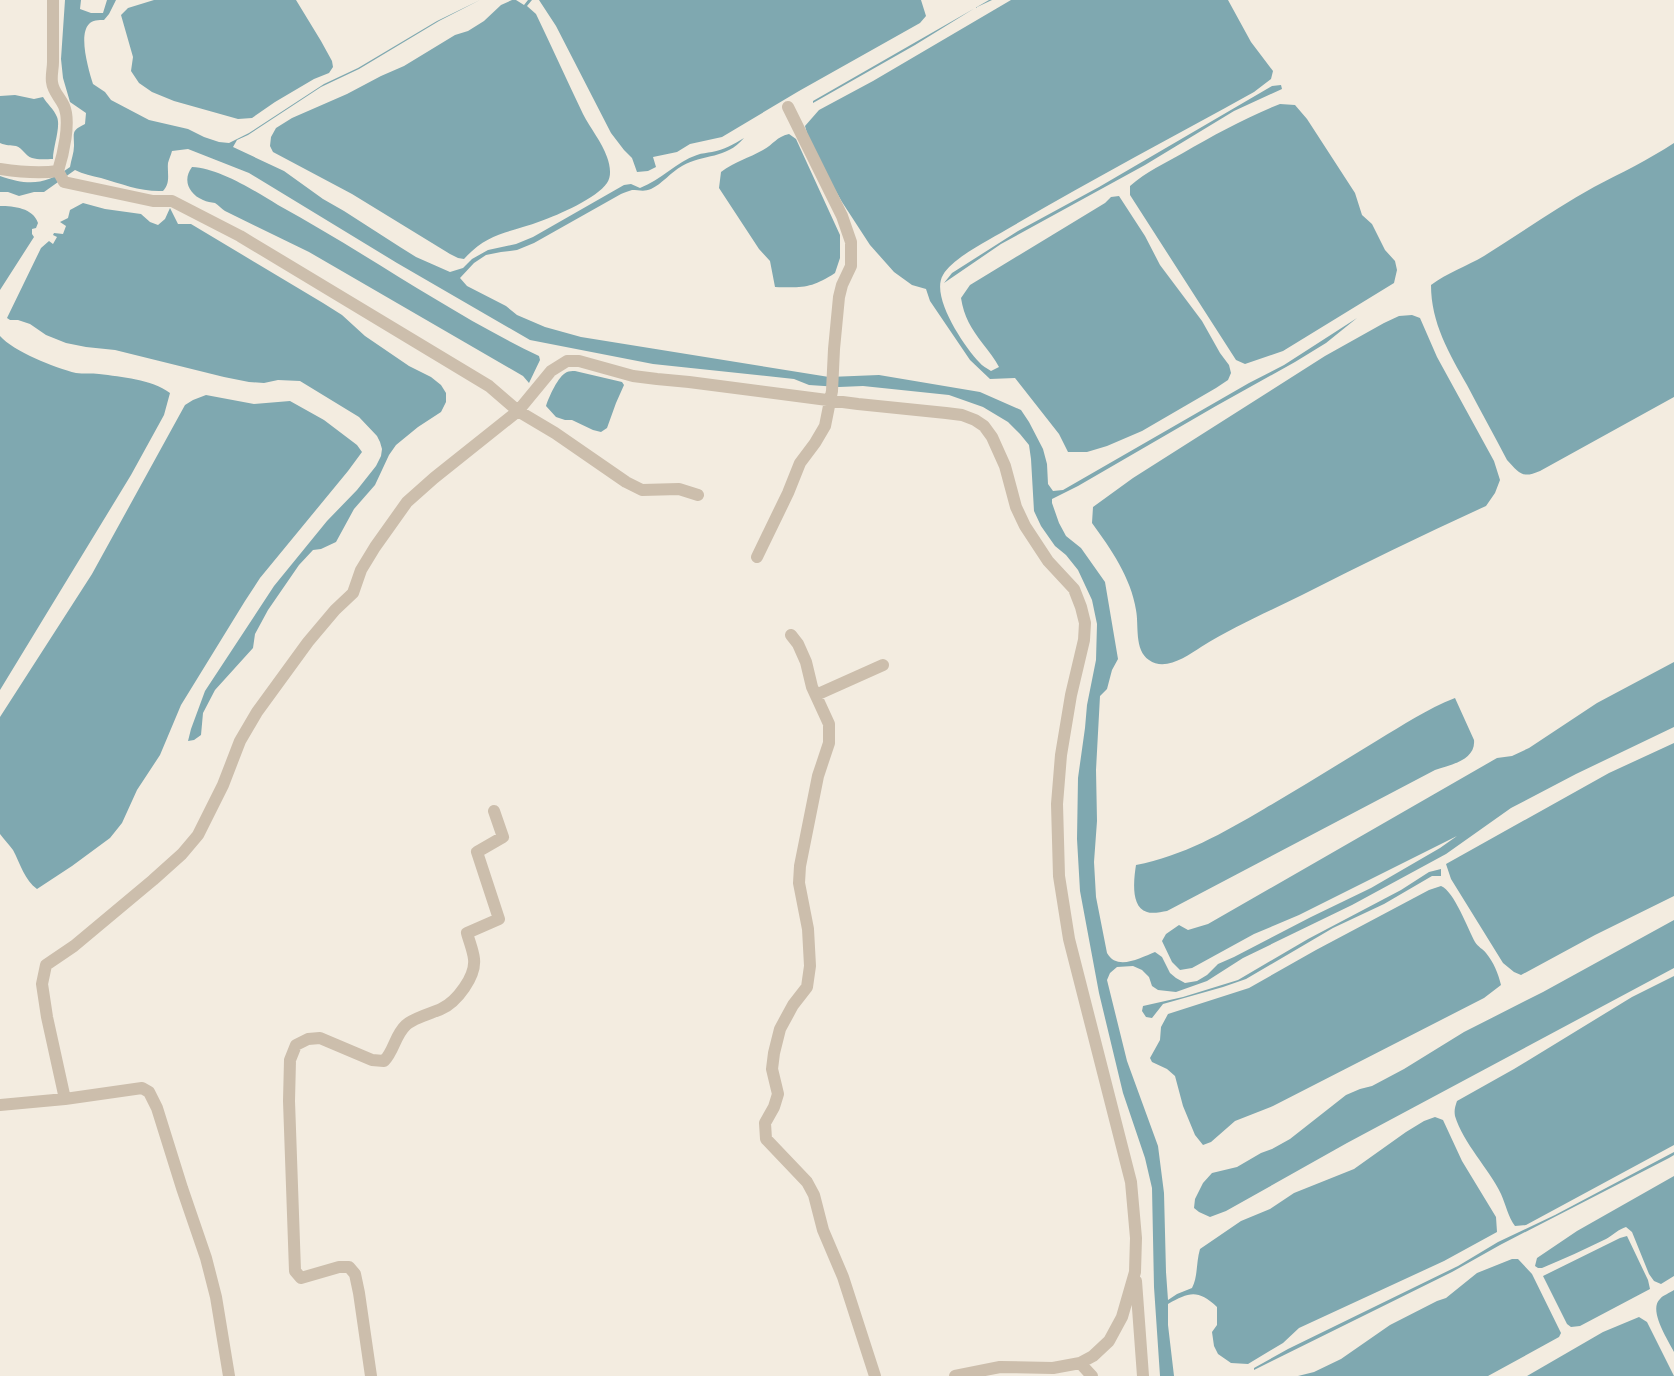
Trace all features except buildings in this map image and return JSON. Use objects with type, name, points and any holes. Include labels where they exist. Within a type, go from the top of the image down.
[{"type":"street","points":[[53,0],[54,66],[52,81],[54,90],[64,106],[66,114],[61,177]]},
{"type":"street","points":[[757,557],[788,494],[800,463],[816,443],[825,426],[831,396],[839,297],[842,285],[851,266],[851,242],[842,216],[788,107]]},
{"type":"street","points":[[0,169],[61,177],[153,202],[172,201],[240,236],[489,386],[518,410],[626,482],[642,490],[679,489],[698,496]]},
{"type":"street","points":[[65,1099],[47,1017],[42,984],[46,965],[74,946],[182,854],[198,835],[223,785],[240,741],[257,712],[308,642],[335,610],[353,593],[361,570],[407,502],[518,410],[551,371],[567,361],[579,361],[633,376],[657,380],[831,396],[962,415],[984,426],[992,437],[1001,458],[1016,507],[1025,526],[1048,561],[1074,589],[1085,623],[1084,640],[1060,755],[1057,804],[1059,876],[1069,940],[1131,1182],[1136,1238],[1135,1272],[1144,1376]]},
{"type":"street","points":[[791,635],[798,644],[806,662],[812,687],[829,724],[829,743],[818,776],[800,866],[799,883],[808,929],[810,966],[808,987],[793,1005],[780,1029],[772,1069],[778,1094],[774,1107],[765,1123],[766,1139],[806,1182],[814,1195],[823,1230],[843,1277],[875,1376]]},
{"type":"street","points":[[816,695],[883,665]]},
{"type":"street","points":[[371,1376],[355,1274],[348,1267],[301,1278],[295,1271],[289,1101],[290,1060],[296,1045],[308,1039],[320,1038],[372,1060],[384,1061],[389,1056],[396,1037],[407,1024],[446,1007],[464,990],[473,970],[474,960],[467,933],[499,919],[477,852],[503,837],[494,811]]},
{"type":"street","points":[[0,1104],[65,1099],[142,1088],[149,1092],[157,1108],[206,1258],[216,1297],[229,1376]]},
{"type":"street","points":[[955,1376],[1000,1367],[1053,1368],[1080,1363],[1093,1356],[1109,1341],[1122,1317],[1135,1272]]},
{"type":"street","points":[[1080,1363],[1092,1376]]},
{"type":"water","points":[[65,0],[81,0],[80,9],[91,13],[103,13],[107,0],[116,0],[104,20],[90,23],[84,36],[85,53],[93,84],[105,92],[111,100],[149,120],[188,129],[204,137],[229,143],[249,133],[324,84],[358,68],[437,21],[480,0],[439,21],[359,69],[321,87],[248,135],[237,140],[233,147],[284,171],[323,199],[416,257],[450,272],[463,268],[472,259],[488,250],[516,244],[533,237],[624,185],[631,184],[640,188],[648,185],[689,158],[721,150],[744,138],[730,150],[682,166],[651,189],[644,191],[632,190],[621,194],[534,243],[517,250],[486,255],[474,263],[460,278],[467,286],[506,306],[517,315],[545,327],[581,337],[829,377],[879,375],[980,392],[1021,410],[1043,449],[1047,464],[1048,484],[1053,491],[1063,490],[1249,383],[1284,365],[1357,318],[1326,343],[1295,362],[1052,499],[1059,523],[1066,536],[1081,548],[1105,582],[1118,659],[1112,670],[1107,689],[1100,696],[1096,770],[1097,821],[1094,862],[1096,897],[1107,953],[1117,961],[1129,962],[1155,952],[1162,957],[1170,973],[1176,978],[1185,983],[1197,981],[1207,975],[1218,964],[1371,888],[1457,836],[1299,915],[1254,934],[1192,968],[1180,970],[1172,962],[1162,941],[1166,934],[1179,925],[1188,930],[1208,924],[1497,758],[1512,756],[1529,748],[1597,703],[1674,662],[1674,727],[1576,774],[1511,808],[1446,854],[1352,905],[1243,958],[1207,981],[1176,992],[1158,990],[1152,986],[1149,977],[1142,970],[1133,966],[1117,967],[1110,973],[1107,980],[1127,1061],[1158,1146],[1164,1193],[1168,1300],[1192,1288],[1200,1249],[1241,1221],[1270,1209],[1294,1193],[1354,1169],[1406,1132],[1424,1121],[1435,1117],[1443,1120],[1462,1161],[1496,1217],[1497,1232],[1444,1261],[1299,1328],[1283,1343],[1248,1364],[1231,1363],[1218,1354],[1214,1346],[1212,1332],[1217,1325],[1217,1307],[1199,1295],[1193,1294],[1182,1297],[1168,1304],[1168,1325],[1174,1376],[1160,1376],[1154,1287],[1152,1188],[1145,1158],[1123,1093],[1099,993],[1080,891],[1077,839],[1078,778],[1087,705],[1096,660],[1097,624],[1092,600],[1078,570],[1066,555],[1055,546],[1041,526],[1034,511],[1029,445],[1008,422],[983,407],[949,395],[863,386],[809,385],[794,379],[653,364],[530,340],[397,263],[249,173],[188,149],[172,151],[168,163],[168,181],[163,191],[132,187],[75,170],[44,192],[34,192],[19,196],[8,192],[0,192],[0,176],[20,181],[36,182],[53,177],[70,167],[74,149],[74,132],[85,124],[86,113],[70,102],[63,78],[61,59]]},
{"type":"water","points":[[154,0],[296,0],[321,41],[332,61],[333,67],[329,73],[314,79],[252,118],[238,119],[174,101],[152,92],[139,83],[131,71],[133,57],[121,15],[128,8]]},
{"type":"water","points":[[516,0],[524,5],[528,0],[532,0],[527,6],[536,14],[583,114],[607,157],[610,170],[609,180],[602,189],[586,200],[548,218],[491,238],[473,250],[464,259],[450,254],[352,194],[273,152],[270,146],[271,137],[276,128],[292,118],[404,66],[455,35],[468,31],[484,21],[501,5]]},
{"type":"water","points":[[539,0],[921,0],[926,16],[920,23],[722,137],[690,144],[677,152],[653,157],[656,167],[648,171],[637,172],[632,158],[611,133],[556,26]]},
{"type":"water","points":[[1011,0],[1228,0],[1251,42],[1273,71],[1271,79],[1254,92],[984,242],[955,261],[943,275],[940,284],[941,295],[950,320],[973,355],[991,371],[999,367],[966,317],[962,305],[961,298],[970,285],[1105,203],[1111,197],[1119,196],[1145,236],[1160,265],[1202,321],[1229,365],[1231,373],[1228,380],[1216,388],[1142,431],[1107,446],[1087,452],[1068,452],[1059,434],[1015,378],[990,379],[970,360],[930,301],[926,289],[912,285],[894,272],[870,245],[842,202],[811,147],[805,126],[819,110],[873,81]]},
{"type":"water","points":[[974,8],[915,45],[813,103],[813,101]]},
{"type":"water","points":[[1281,85],[1282,89],[1234,111],[1145,165],[1001,244],[944,283],[952,273],[1018,231],[1099,187],[1272,86]]},
{"type":"water","points":[[15,95],[34,99],[43,97],[56,114],[58,126],[53,159],[32,158],[16,146],[0,143],[0,96]]},
{"type":"water","points":[[1280,104],[1295,105],[1307,119],[1355,193],[1362,215],[1372,224],[1385,250],[1395,261],[1397,270],[1394,283],[1283,351],[1245,364],[1236,360],[1130,195],[1130,186],[1149,172],[1243,120]]},
{"type":"water","points":[[789,134],[796,139],[840,235],[840,258],[835,273],[820,282],[800,287],[775,287],[770,261],[759,249],[719,188],[721,172]]},
{"type":"water","points":[[1674,143],[1674,397],[1540,471],[1529,474],[1521,473],[1507,460],[1442,337],[1434,312],[1431,285],[1484,256],[1580,195]]},
{"type":"water","points":[[192,167],[214,171],[248,187],[440,302],[539,356],[540,360],[529,383],[523,376],[309,252],[225,211],[215,203],[198,197],[188,186],[187,182]]},
{"type":"water","points":[[83,203],[105,209],[141,214],[150,222],[158,225],[165,219],[170,208],[178,224],[191,224],[323,303],[342,315],[365,336],[409,366],[431,377],[441,385],[446,393],[446,402],[441,412],[418,427],[396,445],[389,455],[375,485],[354,509],[336,542],[321,549],[313,550],[299,565],[268,610],[255,634],[253,648],[215,690],[203,713],[201,735],[194,740],[188,741],[205,691],[274,586],[327,521],[357,490],[376,466],[382,449],[377,436],[359,417],[300,381],[278,380],[264,383],[224,377],[115,350],[66,343],[46,335],[30,324],[7,318],[41,248],[49,241],[53,244],[57,237],[53,235],[54,233],[63,234],[66,226],[60,222],[68,218],[70,210]]},
{"type":"water","points":[[0,206],[17,207],[27,211],[36,218],[38,223],[36,228],[32,229],[34,237],[0,290]]},
{"type":"water","points":[[1412,315],[1420,318],[1437,357],[1494,461],[1500,480],[1495,493],[1486,506],[1251,620],[1176,661],[1162,664],[1149,660],[1144,656],[1139,644],[1136,610],[1130,587],[1113,554],[1092,523],[1093,507],[1133,478],[1325,356],[1384,323],[1399,316]]},
{"type":"water","points":[[0,336],[24,353],[57,367],[76,373],[136,379],[162,388],[170,393],[164,415],[131,475],[0,690]]},
{"type":"water","points":[[575,371],[622,382],[624,385],[607,428],[601,432],[572,420],[556,417],[546,406],[560,378],[567,372]]},
{"type":"water","points":[[206,395],[254,404],[290,401],[324,420],[357,445],[362,452],[260,578],[245,601],[181,705],[160,755],[137,790],[122,823],[110,838],[37,889],[29,881],[13,850],[0,834],[0,717],[92,574],[185,405]]},
{"type":"water","points":[[1455,698],[1474,740],[1474,747],[1471,752],[1461,761],[1435,770],[1167,911],[1149,913],[1138,904],[1134,892],[1136,865],[1170,856],[1218,835],[1415,718]]},
{"type":"water","points":[[1674,743],[1674,896],[1595,935],[1521,975],[1514,972],[1503,963],[1451,879],[1446,864],[1609,773]]},
{"type":"water","points":[[1441,869],[1441,876],[1432,876],[1384,904],[1333,928],[1246,979],[1163,1004],[1152,1018],[1146,1017],[1142,1011],[1143,1006],[1183,997],[1238,980],[1308,939],[1401,890],[1429,872]]},
{"type":"water","points":[[1441,886],[1446,889],[1456,902],[1475,942],[1485,952],[1497,972],[1501,985],[1484,998],[1273,1106],[1235,1121],[1211,1142],[1203,1145],[1195,1135],[1183,1106],[1175,1076],[1167,1069],[1152,1062],[1150,1058],[1160,1040],[1161,1027],[1168,1014],[1249,988],[1316,950],[1429,890]]},
{"type":"water","points":[[1674,920],[1674,968],[1347,1143],[1226,1211],[1210,1217],[1194,1208],[1195,1199],[1203,1183],[1212,1173],[1237,1167],[1272,1149],[1290,1139],[1346,1095],[1372,1086],[1404,1069],[1464,1032],[1543,992]]},
{"type":"water","points":[[1674,976],[1674,1145],[1526,1225],[1515,1226],[1496,1185],[1459,1126],[1455,1116],[1457,1101],[1514,1069],[1632,997]]},
{"type":"water","points":[[1674,1152],[1674,1155],[1669,1158],[1500,1245],[1452,1272],[1254,1370],[1254,1368],[1288,1349],[1458,1266],[1498,1242],[1555,1215]]},
{"type":"water","points":[[1674,1176],[1674,1276],[1661,1284],[1654,1281],[1649,1274],[1632,1232],[1626,1227],[1606,1239],[1550,1265],[1542,1268],[1535,1266],[1537,1258],[1577,1231]]},
{"type":"water","points":[[1627,1236],[1648,1280],[1650,1289],[1580,1326],[1571,1327],[1567,1324],[1543,1276]]},
{"type":"water","points":[[1512,1259],[1518,1259],[1532,1274],[1561,1333],[1559,1337],[1488,1376],[1298,1376],[1314,1372],[1341,1359],[1390,1325],[1446,1298],[1477,1273]]},
{"type":"water","points":[[1674,1290],[1674,1352],[1660,1325],[1656,1310],[1660,1299]]},
{"type":"water","points":[[1639,1317],[1647,1322],[1674,1376],[1527,1376],[1603,1332]]}]
